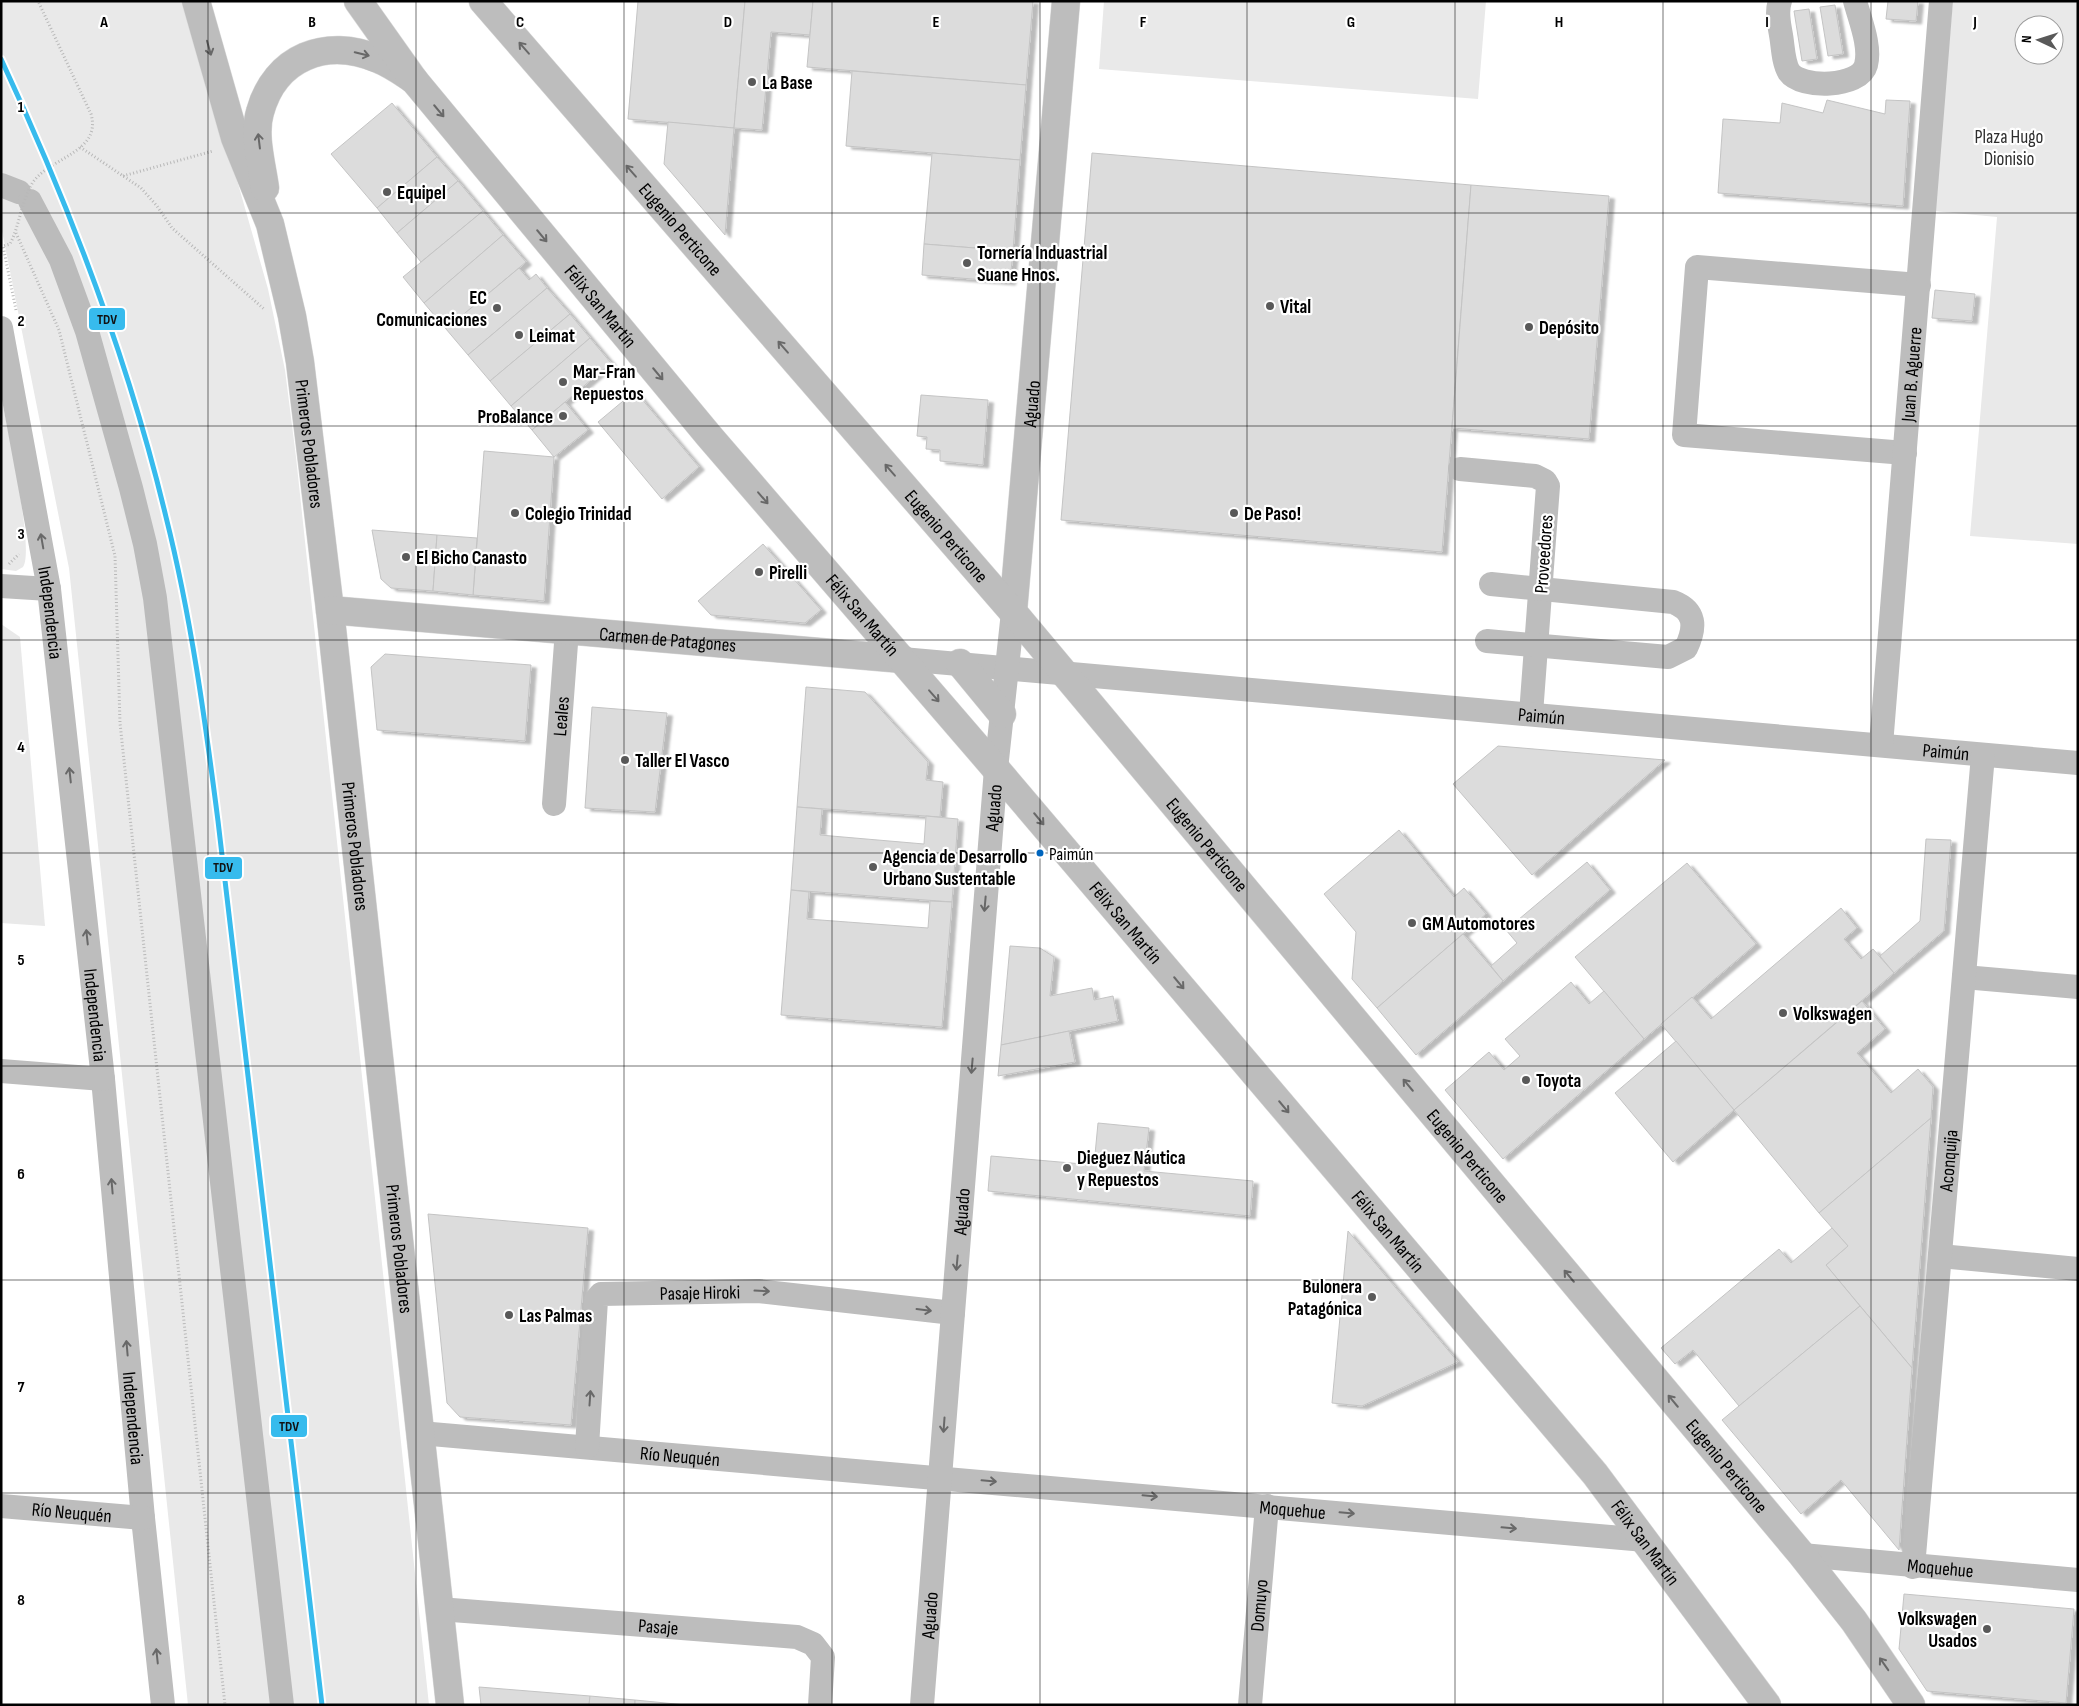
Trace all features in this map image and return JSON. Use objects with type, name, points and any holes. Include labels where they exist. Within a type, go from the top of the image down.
[{"type":"main road","name":"Primeros Pobladores","points":[[196,1],[235,138],[270,224],[290,307],[300,362],[330,610],[450,1705]]},
{"type":"main road","name":"Félix San Martín","points":[[358,1],[414,80],[709,436],[996,768],[1589,1466],[1767,1705]]},
{"type":"main road","name":"Eugenio Perticone","points":[[483,1],[1013,612],[1802,1555],[1854,1621],[1911,1705]]},
{"type":"main road","name":"Aguado","points":[[1013,612],[1066,1]]},
{"type":"main road","name":"Félix San Martín","points":[[270,224],[258,128],[260,112],[266,97],[275,81],[287,68],[300,58],[316,52],[344,51],[377,58],[414,80]]},
{"type":"main road","name":"Carmen de Patagones","points":[[330,610],[902,659]]},
{"type":"main road","points":[[960,663],[1002,714]]},
{"type":"street","points":[[1780,1],[1778,12],[1786,64],[1794,77],[1809,82],[1850,81],[1863,72],[1866,65],[1866,48],[1855,1]]},
{"type":"street","name":"Juan B. Aguerre","points":[[1881,745],[1941,1]]},
{"type":"street","points":[[1905,453],[1684,436],[1697,267],[1919,285]]},
{"type":"street","name":"Independencia","points":[[1,328],[49,589],[103,1079],[143,1518],[163,1705]]},
{"type":"street","name":"Proveedores","points":[[1460,469],[1535,476],[1545,481],[1548,492],[1531,714]]},
{"type":"street","points":[[1487,642],[1668,657],[1686,648],[1692,629],[1692,617],[1684,606],[1673,602],[1491,584]]},
{"type":"street","points":[[1,586],[49,589]]},
{"type":"street","name":"Aguado","points":[[922,1705],[996,768],[1013,612]]},
{"type":"street","name":"Leales","points":[[554,804],[567,630]]},
{"type":"street","name":"Carmen de Patagones","points":[[902,659],[1006,668]]},
{"type":"street","name":"Paimún","points":[[1006,668],[2078,763]]},
{"type":"street","name":"Aconquija","points":[[1913,1567],[1983,755]]},
{"type":"street","points":[[1964,977],[2078,987]]},
{"type":"street","points":[[1,1070],[103,1079]]},
{"type":"street","points":[[1940,1256],[2078,1269]]},
{"type":"street","name":"Pasaje Hiroki","points":[[587,1447],[596,1300],[601,1294],[758,1291],[953,1313]]},
{"type":"street","name":"Río Neuquén","points":[[420,1433],[940,1477]]},
{"type":"street","name":"Moquehue","points":[[940,1477],[1645,1540]]},
{"type":"street","name":"Río Neuquén","points":[[1,1506],[143,1518]]},
{"type":"street","name":"Domuyo","points":[[1250,1705],[1267,1506]]},
{"type":"street","name":"Moquehue","points":[[1802,1555],[1913,1567],[2078,1580]]},
{"type":"street","name":"Pasaje","points":[[439,1609],[797,1637],[813,1644],[823,1657],[820,1705]]},
{"type":"path","points":[[38,1],[94,124],[94,131],[90,139],[80,148],[38,177],[32,184],[23,206],[16,233],[59,330],[115,556],[120,723],[225,1705]]},
{"type":"path","points":[[80,148],[150,197],[172,228],[270,314]]},
{"type":"path","points":[[122,176],[215,151]]},
{"type":"green space","points":[[1,1],[186,1],[268,289],[285,370],[296,457],[429,1705],[188,1705],[69,568],[1,226]]},
{"type":"green space","points":[[1104,1],[1486,1],[1478,99],[1099,69]]},
{"type":"green space","name":"Plaza Hugo Dionisio","points":[[1953,1],[2078,1],[2078,544],[1970,536],[1997,217],[1933,211]]},
{"type":"green space","points":[[1,395],[23,512],[26,556],[23,567],[16,571],[1,569]]},
{"type":"green space","points":[[1,624],[20,637],[45,926],[1,923]]},
{"type":"building","points":[[638,1],[745,1],[734,128],[628,119]]},
{"type":"building","name":"La Base","points":[[745,1],[813,1],[810,35],[771,32],[762,130],[734,128]]},
{"type":"building","points":[[813,1],[1033,1],[1026,85],[807,67]]},
{"type":"building","points":[[1888,1],[1918,1],[1916,21],[1886,19]]},
{"type":"building","points":[[1835,5],[1843,54],[1828,56],[1820,7]]},
{"type":"building","points":[[1809,9],[1817,59],[1802,61],[1794,11]]},
{"type":"building","points":[[852,71],[1026,85],[1020,160],[846,146]]},
{"type":"building","points":[[1827,100],[1885,114],[1886,100],[1910,101],[1903,206],[1718,193],[1723,119],[1780,123],[1782,103],[1823,113]]},
{"type":"building","points":[[392,103],[437,157],[377,208],[331,154]]},
{"type":"building","points":[[668,122],[734,128],[725,235],[664,164]]},
{"type":"building","points":[[932,153],[1020,160],[1013,251],[924,244]]},
{"type":"building","name":"Vital","points":[[1092,153],[1471,185],[1442,552],[1061,520]]},
{"type":"building","points":[[437,157],[458,181],[397,233],[377,208]]},
{"type":"building","points":[[458,181],[483,211],[421,262],[397,233]]},
{"type":"building","name":"Depósito","points":[[1471,185],[1609,196],[1589,439],[1452,428]]},
{"type":"building","points":[[483,211],[503,235],[424,303],[403,277]]},
{"type":"building","points":[[503,235],[526,262],[446,329],[424,303]]},
{"type":"building","name":"Tornería Induastrial Suane Hnos.","points":[[924,244],[1013,251],[1010,282],[922,275]]},
{"type":"building","name":"EC Comunicaciones","points":[[519,268],[529,280],[536,274],[547,288],[468,355],[446,329]]},
{"type":"building","name":"Leimat","points":[[547,288],[570,314],[490,381],[468,355]]},
{"type":"building","points":[[1935,290],[1975,294],[1972,321],[1932,318]]},
{"type":"building","points":[[570,314],[590,338],[511,406],[490,381]]},
{"type":"building","name":"Mar-Fran Repuestos","points":[[590,338],[611,363],[532,430],[511,406]]},
{"type":"building","points":[[635,391],[699,467],[662,499],[598,422]]},
{"type":"building","points":[[921,395],[988,400],[983,465],[940,461],[940,450],[926,449],[927,437],[917,436]]},
{"type":"building","name":"ProBalance","points":[[565,402],[588,430],[554,457],[532,430]]},
{"type":"building","name":"Colegio Trinidad","points":[[484,451],[554,457],[544,601],[473,595]]},
{"type":"building","name":"El Bicho Canasto","points":[[372,530],[437,535],[433,591],[391,588],[381,579]]},
{"type":"building","points":[[437,535],[477,538],[473,595],[433,591]]},
{"type":"building","name":"Pirelli","points":[[763,544],[821,610],[805,623],[711,615],[698,601]]},
{"type":"building","points":[[385,654],[531,665],[525,741],[377,730],[371,667]]},
{"type":"building","points":[[806,687],[865,692],[928,762],[926,780],[943,782],[940,817],[797,807]]},
{"type":"building","name":"Taller El Vasco","points":[[592,707],[667,713],[655,812],[585,808]]},
{"type":"building","points":[[1498,746],[1665,760],[1532,875],[1453,784]]},
{"type":"building","name":"Agencia de Desarrollo Urbano Sustentable","points":[[797,807],[822,809],[820,835],[924,844],[926,816],[958,819],[952,902],[791,890]]},
{"type":"building","name":"GM Automotores","points":[[1399,830],[1454,897],[1464,888],[1486,914],[1377,1008],[1352,979],[1356,932],[1324,894]]},
{"type":"building","points":[[1926,839],[1951,840],[1944,931],[1894,973],[1880,956],[1920,921]]},
{"type":"building","points":[[1587,862],[1610,890],[1503,981],[1491,966],[1517,943],[1506,930]]},
{"type":"building","points":[[1687,863],[1756,944],[1644,1039],[1575,957]]},
{"type":"building","points":[[791,890],[809,892],[807,919],[928,928],[930,901],[952,902],[942,1027],[781,1015]]},
{"type":"building","name":"Volkswagen","points":[[1841,908],[1857,928],[1844,939],[1861,959],[1873,949],[1894,973],[1734,1110],[1661,1024],[1692,997],[1711,1019]]},
{"type":"building","points":[[1463,934],[1503,981],[1416,1055],[1377,1008]]},
{"type":"building","points":[[1010,946],[1040,948],[1054,957],[1050,996],[1092,988],[1094,1000],[1113,996],[1118,1021],[1001,1045]]},
{"type":"building","name":"Toyota","points":[[1571,982],[1589,1004],[1604,991],[1644,1039],[1503,1159],[1445,1090],[1489,1052],[1504,1070],[1520,1056],[1505,1039]]},
{"type":"building","points":[[1862,1001],[1885,1029],[1857,1053],[1891,1093],[1918,1069],[1933,1087],[1931,1118],[1819,1213],[1734,1110]]},
{"type":"building","points":[[1069,1031],[1075,1062],[998,1076],[1001,1045]]},
{"type":"building","points":[[1676,1041],[1734,1110],[1673,1162],[1615,1093]]},
{"type":"building","points":[[1931,1118],[1912,1368],[1826,1265],[1848,1246],[1819,1213]]},
{"type":"building","name":"Dieguez Náutica y Repuestos","points":[[1098,1123],[1149,1128],[1144,1171],[1253,1181],[1250,1216],[988,1191],[991,1156],[1094,1165]]},
{"type":"building","name":"Las Palmas","points":[[428,1214],[588,1228],[571,1425],[460,1417],[447,1403]]},
{"type":"building","points":[[1832,1228],[1848,1246],[1826,1265],[1860,1306],[1739,1406],[1693,1350],[1675,1364],[1661,1348],[1779,1249],[1791,1263]]},
{"type":"building","name":"Bulonera Patagónica","points":[[1348,1231],[1458,1362],[1362,1406],[1332,1403]]},
{"type":"building","points":[[1860,1306],[1912,1368],[1899,1550],[1841,1480],[1801,1514],[1722,1420]]},
{"type":"building","name":"Volkswagen Usados","points":[[1904,1594],[2074,1609],[2066,1703],[1927,1691],[1899,1649]]},
{"type":"building","points":[[479,1687],[590,1696],[589,1705],[481,1705]]},
{"type":"building","points":[[590,1696],[635,1700],[635,1705],[589,1705]]},
{"type":"building","points":[[635,1700],[686,1705],[635,1705]]},
{"type":"waterway","points":[[1,185],[19,192]]},
{"type":"waterway","points":[[30,201],[61,260],[87,331],[131,488],[145,544],[155,598],[282,1705]]},
{"type":"transit line","name":"TDV","points":[[1,59],[74,227],[115,341],[151,458],[183,592],[202,706],[218,821],[322,1705]]},
{"type":"place","name":"La Base","points":[[752,82]]},
{"type":"place","name":"Equipel","points":[[387,192]]},
{"type":"place","name":"Tornería Induastrial Suane Hnos.","points":[[967,263]]},
{"type":"place","name":"Vital","points":[[1270,306]]},
{"type":"place","name":"EC Comunicaciones","points":[[497,308]]},
{"type":"place","name":"Depósito","points":[[1529,327]]},
{"type":"place","name":"Leimat","points":[[519,335]]},
{"type":"place","name":"Mar-Fran Repuestos","points":[[563,382]]},
{"type":"place","name":"ProBalance","points":[[563,416]]},
{"type":"place","name":"Colegio Trinidad","points":[[515,513]]},
{"type":"place","name":"De Paso!","points":[[1234,513]]},
{"type":"place","name":"El Bicho Canasto","points":[[406,557]]},
{"type":"place","name":"Pirelli","points":[[759,572]]},
{"type":"place","name":"Taller El Vasco","points":[[625,760]]},
{"type":"place","name":"Paimún","points":[[1040,853]]},
{"type":"place","name":"Agencia de Desarrollo Urbano Sustentable","points":[[873,867]]},
{"type":"place","name":"GM Automotores","points":[[1412,923]]},
{"type":"place","name":"Volkswagen","points":[[1783,1013]]},
{"type":"place","name":"Toyota","points":[[1526,1080]]},
{"type":"place","name":"Dieguez Náutica y Repuestos","points":[[1067,1168]]},
{"type":"place","name":"Bulonera Patagónica","points":[[1372,1297]]},
{"type":"place","name":"Las Palmas","points":[[509,1315]]},
{"type":"place","name":"Volkswagen Usados","points":[[1987,1629]]}]
